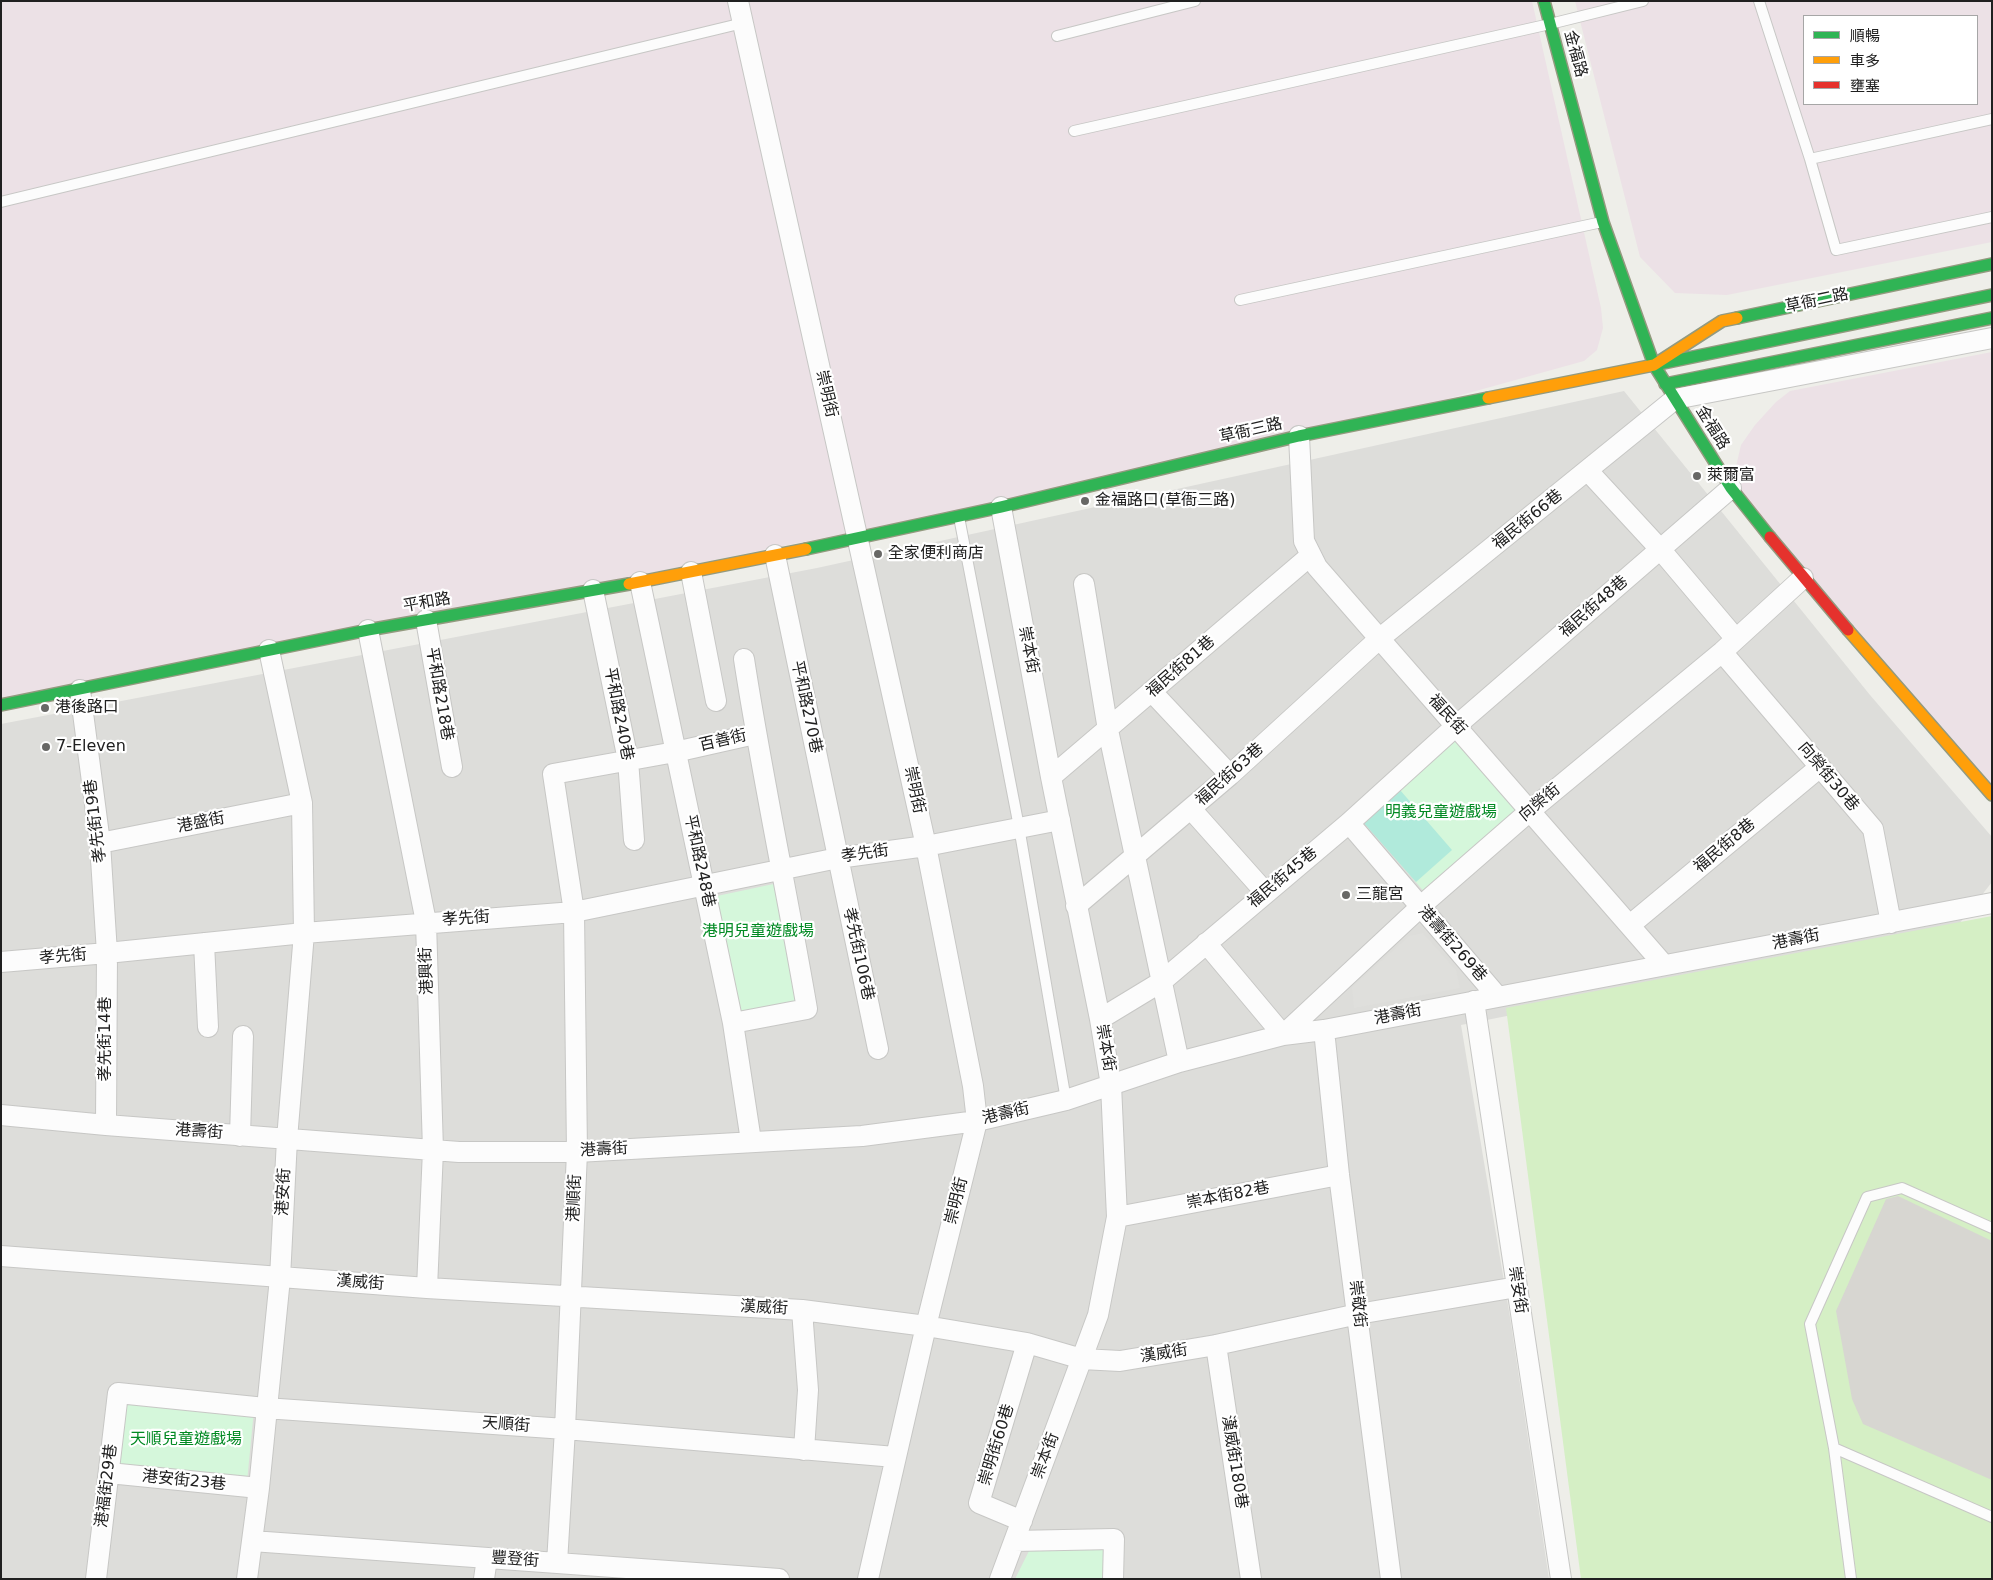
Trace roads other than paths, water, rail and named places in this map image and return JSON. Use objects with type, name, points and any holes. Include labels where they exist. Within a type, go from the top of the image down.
[{"type":"main road","name":"金福路","points":[[1544,1],[1603,222],[1654,365],[1731,488],[1803,578],[1992,795]]},
{"type":"main road","name":"草衙二路","points":[[1654,365],[1722,321],[1992,264]]},
{"type":"main road","name":"草衙三路","points":[[858,538],[1001,507],[1299,436],[1992,295]]},
{"type":"main road","points":[[1670,392],[1992,318]]},
{"type":"main road","name":"平和路","points":[[1,705],[368,630],[640,582],[858,538]]},
{"type":"street","name":"崇明街","points":[[738,1],[926,846],[973,1086],[977,1121],[926,1326],[868,1579]]},
{"type":"street","points":[[1670,392],[1992,338]]},
{"type":"street","name":"福民街66巷","points":[[1379,639],[1588,471],[1670,392]]},
{"type":"street","name":"福民街","points":[[1299,436],[1304,541],[1310,556],[1333,586],[1664,965]]},
{"type":"street","name":"向榮街30巷","points":[[1588,471],[1660,549],[1729,646],[1820,767],[1873,830],[1890,923]]},
{"type":"street","name":"福民街48巷","points":[[1456,726],[1731,488]]},
{"type":"street","name":"崇本街","points":[[1000,1579],[1098,1315],[1117,1216],[1111,1085],[1100,1019],[1051,777],[1001,507]]},
{"type":"street","name":"平和路270巷","points":[[775,555],[838,858]]},
{"type":"street","name":"福民街81巷","points":[[1051,777],[1310,556]]},
{"type":"street","points":[[691,572],[716,702]]},
{"type":"street","name":"向榮街","points":[[1283,1034],[1420,906],[1530,810],[1729,646],[1803,578]]},
{"type":"street","name":"平和路248巷","points":[[640,582],[733,1023],[751,1141]]},
{"type":"street","points":[[1084,584],[1108,730],[1179,1062]]},
{"type":"street","name":"平和路240巷","points":[[593,590],[628,760],[634,840]]},
{"type":"street","name":"平和路218巷","points":[[426,620],[452,767]]},
{"type":"street","name":"港興街","points":[[368,630],[426,922],[433,1150],[427,1288]]},
{"type":"street","name":"福民街63巷","points":[[1076,906],[1136,857],[1230,775],[1379,639]]},
{"type":"street","name":"港安街","points":[[247,1579],[280,1278],[287,1139],[304,933],[302,803],[269,650]]},
{"type":"street","points":[[744,659],[755,734]]},
{"type":"street","name":"孝先街19巷","points":[[80,690],[100,843],[107,953]]},
{"type":"street","points":[[1152,692],[1230,775]]},
{"type":"street","name":"福民街45巷","points":[[1100,1019],[1161,982],[1265,892],[1349,823],[1456,726]]},
{"type":"street","name":"百善街","points":[[553,774],[675,752],[755,734],[783,870],[807,1009],[733,1023]]},
{"type":"street","name":"福民街8巷","points":[[1630,925],[1820,767]]},
{"type":"street","name":"港順街","points":[[553,774],[574,912],[577,1152],[557,1563]]},
{"type":"street","name":"港盛街","points":[[100,843],[302,803]]},
{"type":"street","points":[[1191,809],[1265,892]]},
{"type":"street","name":"孝先街","points":[[1,962],[426,922],[574,912],[838,858],[926,846],[1060,820]]},
{"type":"street","name":"港壽街269巷","points":[[1349,823],[1497,996]]},
{"type":"street","name":"孝先街106巷","points":[[838,858],[878,1049]]},
{"type":"street","name":"港壽街","points":[[1,1115],[240,1136],[460,1152],[577,1152],[862,1136],[977,1121],[1066,1100],[1179,1062],[1283,1034],[1324,1030],[1992,903]]},
{"type":"street","points":[[204,943],[208,1028]]},
{"type":"street","points":[[1206,943],[1283,1034]]},
{"type":"street","name":"孝先街14巷","points":[[106,1125],[107,953]]},
{"type":"street","name":"崇安街","points":[[1474,1000],[1562,1579]]},
{"type":"street","name":"崇敬街","points":[[1324,1030],[1339,1175],[1391,1579]]},
{"type":"street","points":[[240,1136],[243,1036]]},
{"type":"street","name":"崇本街82巷","points":[[1117,1216],[1339,1175]]},
{"type":"street","name":"漢威街","points":[[1,1256],[427,1288],[802,1310],[926,1326],[1028,1343],[1082,1358],[1120,1361],[1216,1345],[1358,1314],[1517,1287]]},
{"type":"street","points":[[802,1310],[808,1390],[804,1450]]},
{"type":"street","name":"崇明街60巷","points":[[1022,1520],[979,1503],[1028,1343]]},
{"type":"street","name":"漢威街180巷","points":[[1216,1345],[1252,1579]]},
{"type":"street","name":"天順街","points":[[118,1393],[266,1408],[565,1429],[895,1457]]},
{"type":"street","name":"港福街29巷","points":[[96,1579],[118,1393]]},
{"type":"street","name":"港安街23巷","points":[[109,1473],[258,1488]]},
{"type":"street","points":[[1014,1541],[1114,1539],[1113,1579]]},
{"type":"street","name":"豐登街","points":[[252,1541],[779,1579]]},
{"type":"street","points":[[484,1579],[487,1558]]},
{"type":"lane","points":[[1057,36],[1195,1]]},
{"type":"lane","points":[[1074,131],[1550,24],[1643,1]]},
{"type":"lane","points":[[1759,1],[1810,159],[1836,250],[1992,216]]},
{"type":"lane","points":[[1,202],[743,23]]},
{"type":"lane","points":[[1810,159],[1992,119]]},
{"type":"lane","points":[[1240,300],[1603,222]]},
{"type":"lane","points":[[959,516],[1019,827],[1066,1100]]},
{"type":"lane","points":[[1850,1579],[1834,1448],[1810,1324],[1867,1196],[1902,1188],[1992,1228]]},
{"type":"lane","points":[[1834,1448],[1992,1517]]},
{"type":"place","name":"萊爾富","points":[[1697,476]]},
{"type":"place","name":"金福路口(草衙三路)","points":[[1085,501]]},
{"type":"place","name":"全家便利商店","points":[[878,554]]},
{"type":"place","name":"港後路口","points":[[45,708]]},
{"type":"place","name":"7-Eleven","points":[[46,747]]},
{"type":"place","name":"三龍宮","points":[[1346,895]]},
{"type":"park label","name":"明義兒童遊戲場","points":[[1441,813]]},
{"type":"park label","name":"港明兒童遊戲場","points":[[758,932]]},
{"type":"park label","name":"天順兒童遊戲場","points":[[186,1440]]}]
